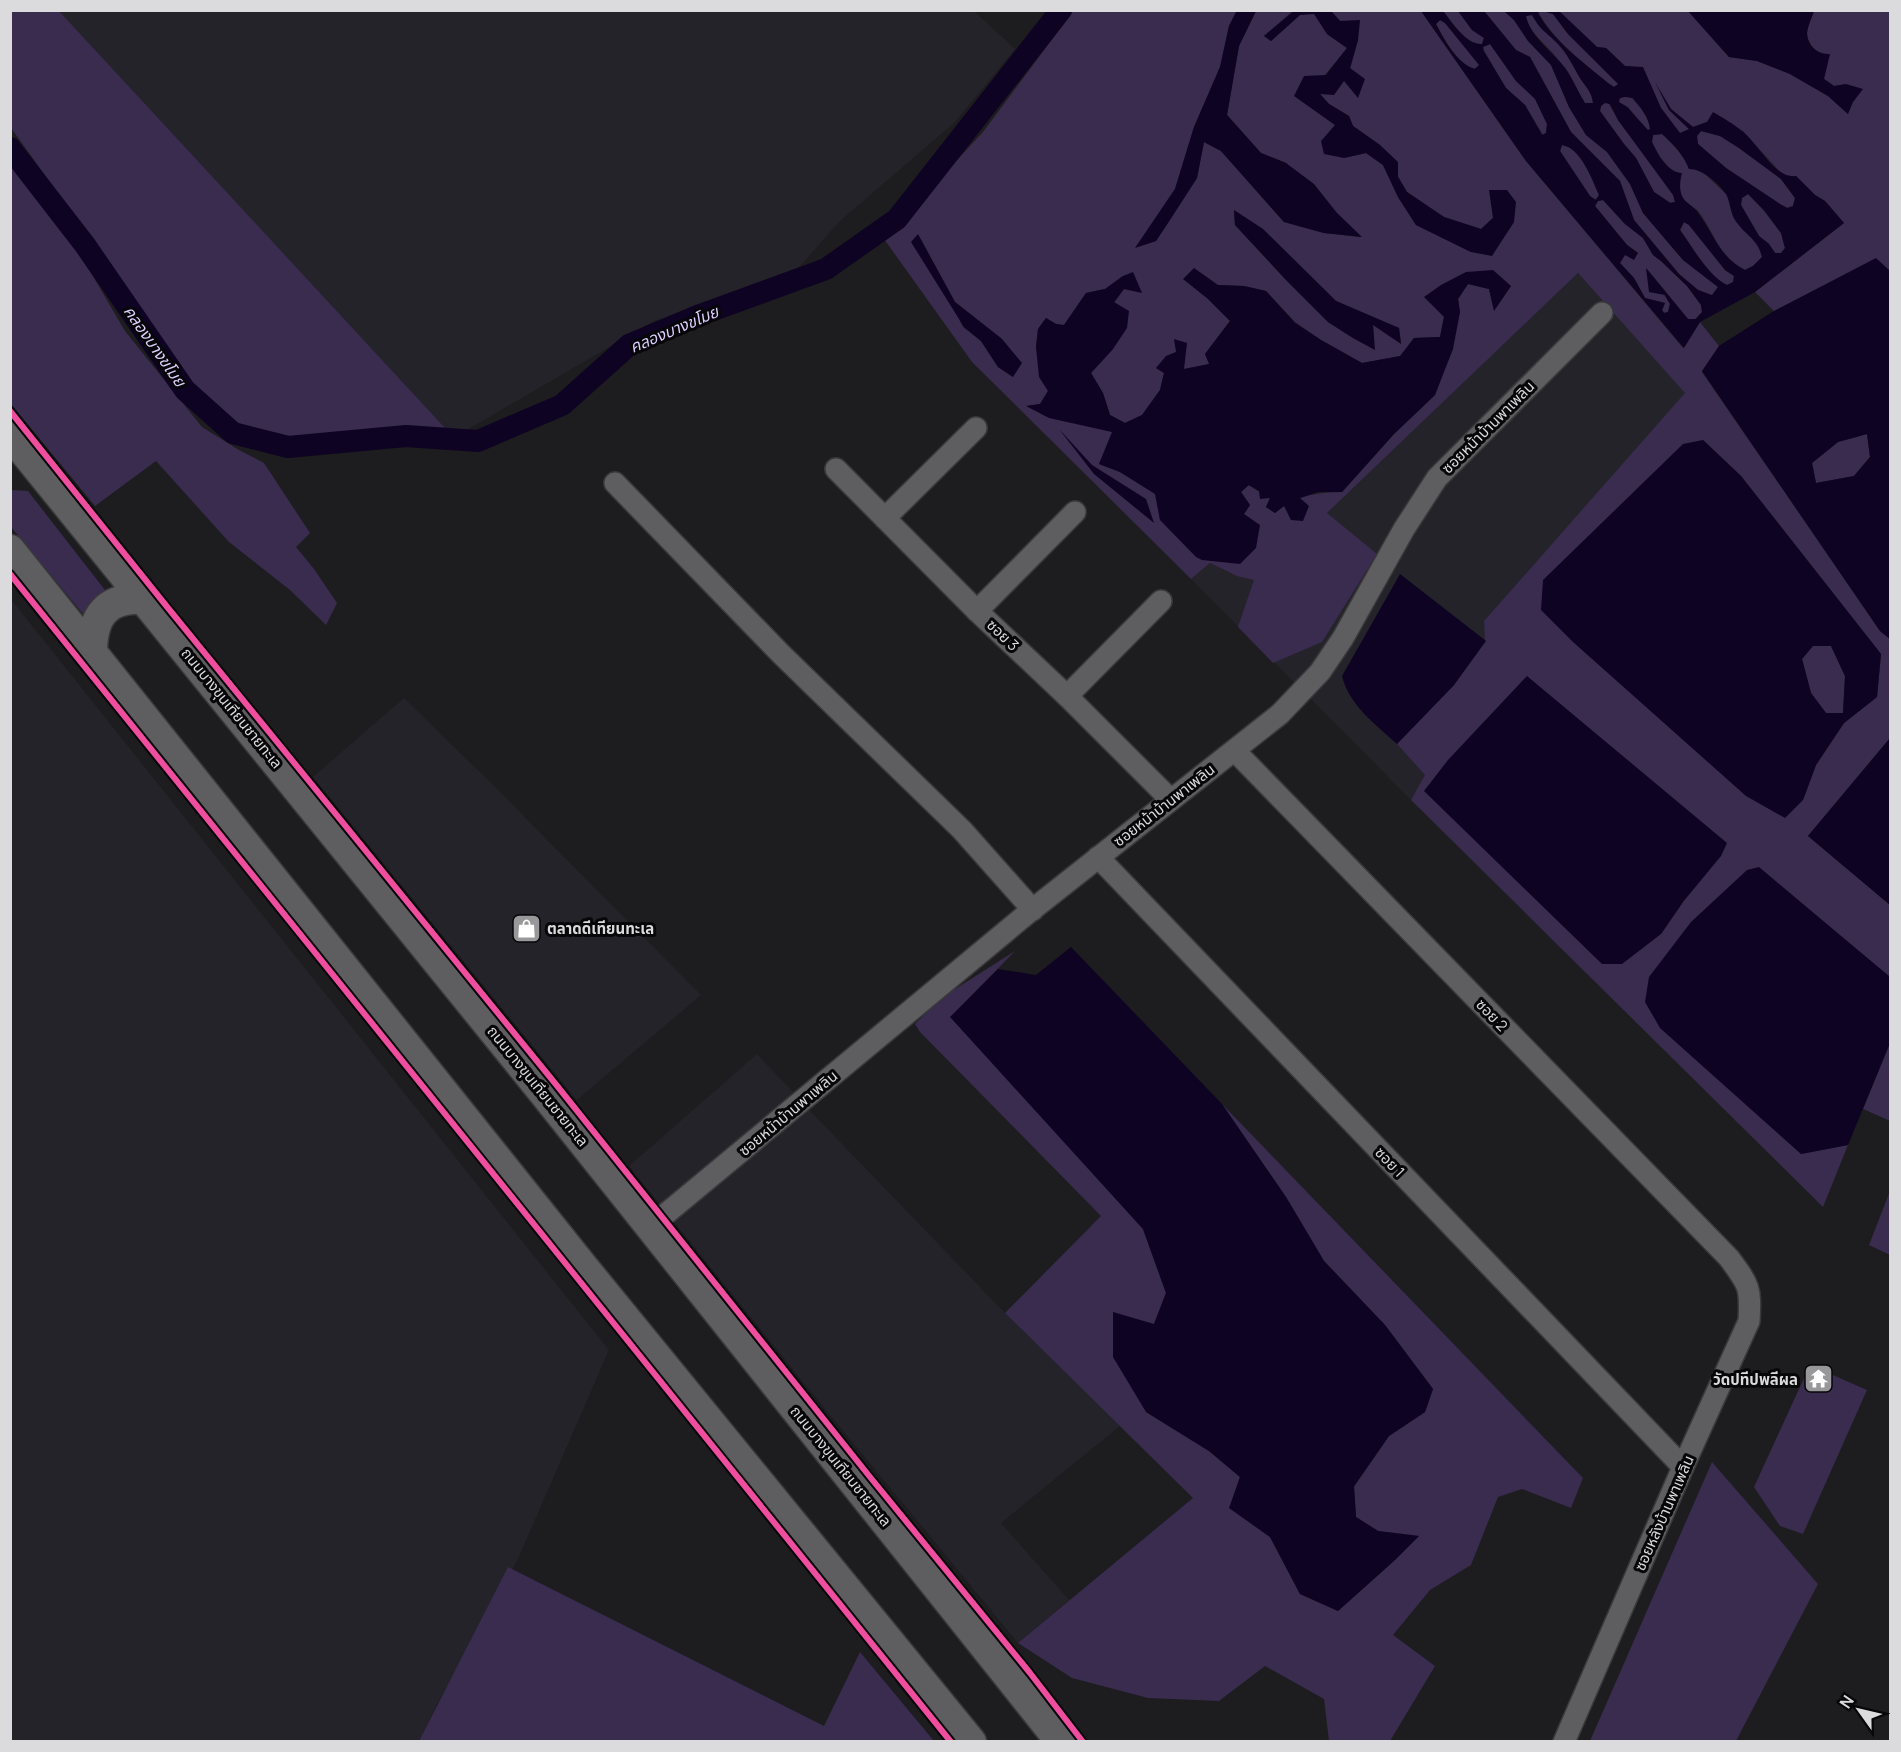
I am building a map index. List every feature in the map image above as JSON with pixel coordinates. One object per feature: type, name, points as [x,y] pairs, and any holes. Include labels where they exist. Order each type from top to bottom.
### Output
[{"type":"main road","name":"ถนนบางขุนเทียนชายทะเล","points":[[10,434],[544,1093],[1061,1742]]},
{"type":"main road","points":[[10,550],[591,1277],[971,1742]]},
{"type":"main road","points":[[92,653],[94,627],[100,614],[106,608],[129,598],[144,599]]},
{"type":"street","name":"ซอยหน้าบ้านพาเพลิน","points":[[650,1227],[1098,857],[1280,714],[1320,672],[1343,638],[1404,530],[1437,478],[1602,313]]},
{"type":"street","points":[[885,518],[976,428]]},
{"type":"street","name":"ซอย 3","points":[[836,469],[977,611],[1067,696],[1171,800]]},
{"type":"street","points":[[615,483],[781,654],[962,830],[1033,910]]},
{"type":"street","points":[[977,611],[1075,512]]},
{"type":"street","points":[[1067,696],[1161,602]]},
{"type":"street","name":"ซอย 2","points":[[1234,751],[1729,1258],[1746,1282]]},
{"type":"street","name":"ซอย 1","points":[[1098,857],[1683,1467]]},
{"type":"street","name":"ซอยหลังบ้านพาเพลิน","points":[[1564,1742],[1749,1321],[1750,1297],[1746,1282]]},
{"type":"shaded area","points":[[11,10],[59,11],[446,429],[404,427],[289,437],[238,428],[195,390],[114,271],[11,128]]},
{"type":"shaded area","points":[[1074,10],[1237,11],[1229,26],[1220,67],[1194,127],[1175,189],[1136,247],[1156,241],[1197,178],[1204,142],[1221,151],[1284,222],[1324,233],[1361,237],[1286,163],[1261,153],[1227,115],[1239,46],[1256,11],[1294,10],[1264,36],[1271,41],[1300,15],[1315,13],[1327,34],[1347,48],[1325,75],[1294,95],[1335,125],[1344,158],[1366,153],[1383,165],[1398,197],[1416,225],[1471,252],[1505,234],[1514,222],[1493,218],[1481,229],[1444,217],[1407,192],[1380,145],[1353,126],[1349,116],[1329,104],[1319,93],[1350,69],[1358,40],[1331,11],[1421,11],[1526,161],[1683,348],[1700,322],[1719,346],[1702,372],[1880,631],[1890,639],[1890,738],[1808,836],[1890,905],[1890,977],[1758,868],[1801,1154],[1848,1145],[1823,1207],[1411,800],[1425,775],[1397,744],[1454,685],[1485,641],[1484,621],[1685,393],[1578,273],[1327,513],[1377,554],[1322,642],[1273,663],[1238,627],[1254,580],[1237,576],[1210,563],[1191,579],[972,362],[884,239],[983,132]],"holes":[[[1234,211],[1263,229],[1336,301],[1399,328],[1401,343],[1373,324],[1374,349],[1328,322],[1235,225]],[[918,235],[955,302],[1002,339],[1013,377],[998,367],[981,341],[963,327]],[[1466,272],[1511,286],[1494,310],[1489,289],[1468,284],[1458,299],[1460,312],[1435,395],[1394,434],[1342,492],[1306,496],[1282,507],[1275,513],[1266,507],[1270,498],[1248,485],[1241,492],[1250,505],[1244,514],[1160,520],[1156,494],[1120,472],[1099,464],[1113,432],[1027,406],[1040,404],[1048,391],[1036,347],[1038,329],[1046,318],[1056,324],[1064,325],[1086,293],[1105,289],[1123,276],[1142,292],[1124,289],[1114,303],[1113,349],[1091,373],[1103,393],[1110,415],[1125,423],[1142,415],[1160,390],[1164,373],[1156,368],[1176,352],[1184,369],[1210,364],[1205,354],[1230,321],[1208,299],[1218,285],[1244,286],[1266,291],[1295,322],[1362,363],[1401,356],[1414,338],[1440,337],[1444,317]],[[1703,440],[1741,476],[1881,654],[1877,697],[1844,723],[1816,765],[1803,800]],[[1527,676],[1683,902],[1661,934]]]},
{"type":"shaded area","points":[[1237,10],[1256,11],[1239,46],[1227,115],[1261,153],[1286,163],[1314,184],[1337,213],[1362,237],[1324,233],[1284,222],[1221,151],[1204,142],[1197,178],[1168,223],[1156,241],[1135,248],[1175,189],[1194,127],[1220,67],[1229,26]]},
{"type":"shaded area","points":[[59,11],[974,11],[1015,49],[954,123],[840,221],[793,274],[654,321],[458,435],[446,429]]},
{"type":"shaded area","points":[[1294,11],[1331,11],[1340,21],[1360,20],[1358,40],[1350,68],[1365,79],[1358,98],[1344,81],[1334,95],[1320,94],[1329,104],[1349,116],[1353,126],[1380,145],[1398,162],[1398,177],[1407,192],[1444,217],[1481,229],[1493,218],[1489,190],[1507,190],[1516,202],[1514,222],[1492,256],[1471,252],[1416,225],[1398,197],[1383,165],[1366,153],[1344,158],[1324,154],[1321,141],[1335,125],[1294,96],[1304,76],[1326,75],[1347,48],[1327,34],[1314,14],[1300,15],[1271,41],[1264,36]]},
{"type":"shaded area","points":[[1421,11],[1443,11],[1465,37],[1482,44],[1484,38],[1472,30],[1458,11],[1484,11],[1516,50],[1530,57],[1571,132],[1620,181],[1634,220],[1679,274],[1698,290],[1712,295],[1718,287],[1683,260],[1643,213],[1630,184],[1607,152],[1586,135],[1569,107],[1551,65],[1504,11],[1541,11],[1538,13],[1552,33],[1570,51],[1608,83],[1614,87],[1618,84],[1568,34],[1553,14],[1543,11],[1559,11],[1597,47],[1606,48],[1625,66],[1643,67],[1661,108],[1680,133],[1689,129],[1669,110],[1655,82],[1671,109],[1693,127],[1707,122],[1713,112],[1739,128],[1773,166],[1781,172],[1796,176],[1815,195],[1825,201],[1844,223],[1755,292],[1700,322],[1684,348],[1526,161]],"holes":[[[1532,15],[1541,28],[1561,47],[1588,90],[1593,103],[1585,103],[1566,69],[1537,38],[1526,16]],[[1440,20],[1445,23],[1479,65],[1475,69],[1468,66],[1452,51],[1436,24]],[[1490,44],[1516,81],[1535,99],[1547,124],[1546,133],[1542,135],[1525,105],[1506,88],[1483,47]],[[1620,98],[1633,98],[1646,116],[1650,129],[1648,130],[1627,107],[1619,102]],[[1605,103],[1610,104],[1618,120],[1673,195],[1675,202],[1670,203],[1654,192],[1636,158],[1600,111],[1601,106]],[[1701,131],[1720,136],[1781,179],[1795,198],[1793,206],[1787,208],[1726,168],[1698,144],[1697,136]],[[1662,134],[1681,154],[1689,169],[1705,174],[1723,190],[1728,197],[1735,220],[1760,251],[1762,257],[1753,266],[1745,270],[1736,265],[1723,252],[1704,221],[1682,196],[1680,191],[1682,173],[1672,170],[1660,157],[1652,142],[1653,135]],[[1562,145],[1575,152],[1585,165],[1599,195],[1596,200],[1590,196],[1560,151]],[[1748,194],[1764,210],[1781,233],[1785,248],[1781,253],[1775,253],[1759,236],[1741,205],[1742,198]],[[1603,200],[1625,224],[1643,238],[1653,255],[1687,286],[1701,305],[1702,312],[1696,319],[1688,319],[1646,268],[1649,292],[1665,295],[1670,304],[1668,312],[1664,313],[1662,310],[1665,303],[1645,298],[1634,278],[1620,263],[1625,255],[1634,260],[1638,253],[1627,245],[1595,206],[1598,201]],[[1684,222],[1689,225],[1725,270],[1734,276],[1733,282],[1727,285],[1720,281],[1701,260],[1680,230]]]},
{"type":"shaded area","points":[[1443,11],[1458,11],[1472,30],[1484,38],[1482,44],[1465,37]]},
{"type":"shaded area","points":[[1484,11],[1504,11],[1551,65],[1569,107],[1586,135],[1607,152],[1630,184],[1643,213],[1683,260],[1718,287],[1712,296],[1698,290],[1679,274],[1634,220],[1620,181],[1571,132],[1530,57],[1516,50]]},
{"type":"shaded area","points":[[1559,11],[1688,11],[1729,57],[1757,61],[1790,74],[1828,96],[1848,114],[1846,84],[1834,86],[1824,79],[1829,54],[1817,51],[1808,38],[1808,28],[1814,11],[1890,11],[1890,271],[1876,259],[1774,311],[1755,292],[1844,223],[1825,201],[1815,195],[1796,176],[1789,177],[1779,171],[1743,131],[1707,122],[1693,127],[1671,109],[1660,92],[1669,110],[1690,130],[1680,134],[1661,108],[1643,68],[1625,66],[1606,48],[1597,47]]},
{"type":"shaded area","points":[[1688,11],[1814,11],[1807,34],[1809,43],[1815,49],[1830,54],[1824,79],[1834,86],[1846,84],[1863,89],[1853,102],[1848,114],[1828,96],[1790,74],[1757,61],[1729,57]]},
{"type":"shaded area","points":[[1538,12],[1553,14],[1568,34],[1619,84],[1614,87],[1608,83],[1570,51],[1552,32]]},
{"type":"shaded area","points":[[1532,15],[1564,51],[1590,93],[1593,103],[1585,103],[1561,63],[1534,33],[1526,16]]},
{"type":"shaded area","points":[[1440,20],[1480,65],[1474,69],[1462,62],[1447,44],[1436,24]]},
{"type":"shaded area","points":[[1490,44],[1516,81],[1535,98],[1547,124],[1546,133],[1543,135],[1525,105],[1506,88],[1483,51],[1483,47]]},
{"type":"shaded area","points":[[1625,96],[1632,98],[1641,109],[1648,120],[1650,129],[1647,131],[1628,107],[1618,102]]},
{"type":"shaded area","points":[[1605,102],[1609,104],[1618,120],[1674,195],[1675,202],[1671,203],[1654,192],[1636,158],[1600,111]]},
{"type":"shaded area","points":[[1701,131],[1720,136],[1781,179],[1795,198],[1793,206],[1788,208],[1780,204],[1726,168],[1698,144],[1697,136]]},
{"type":"shaded area","points":[[1662,134],[1681,154],[1689,169],[1696,169],[1705,174],[1727,195],[1731,210],[1742,229],[1760,246],[1762,257],[1753,266],[1745,270],[1729,258],[1698,211],[1683,199],[1680,193],[1680,180],[1660,157],[1652,142],[1653,135]]},
{"type":"shaded area","points":[[1562,145],[1575,152],[1585,165],[1599,195],[1595,200],[1560,151]]},
{"type":"shaded area","points":[[10,164],[80,254],[125,331],[202,427],[264,463],[310,533],[296,547],[337,603],[326,625],[290,590],[229,542],[156,461],[95,506],[11,404]]},
{"type":"shaded area","points":[[1748,194],[1781,233],[1785,248],[1781,253],[1775,253],[1759,236],[1741,205],[1742,198]]},
{"type":"shaded area","points":[[1603,200],[1625,224],[1643,238],[1653,255],[1687,286],[1701,305],[1702,312],[1695,319],[1688,319],[1647,269],[1670,304],[1668,312],[1664,313],[1662,310],[1665,303],[1645,298],[1634,278],[1620,263],[1625,254],[1638,253],[1627,245],[1595,206],[1598,201]]},
{"type":"shaded area","points":[[1234,210],[1263,229],[1336,301],[1399,328],[1401,344],[1373,325],[1375,350],[1328,322],[1235,225]]},
{"type":"shaded area","points":[[1684,222],[1689,225],[1725,270],[1734,276],[1733,282],[1727,285],[1707,268],[1680,230]]},
{"type":"shaded area","points":[[918,234],[955,302],[1002,339],[1022,363],[1013,377],[998,367],[981,341],[964,327],[911,242]]},
{"type":"shaded area","points":[[1876,258],[1890,271],[1890,639],[1880,631],[1702,371],[1719,346],[1774,311]],"holes":[[[1867,434],[1870,457],[1854,476],[1816,483],[1812,463],[1838,442]]]},
{"type":"shaded area","points":[[1194,268],[1218,285],[1244,286],[1266,291],[1295,323],[1362,363],[1400,356],[1414,338],[1440,337],[1444,317],[1424,297],[1466,272],[1493,270],[1511,286],[1494,311],[1489,289],[1468,284],[1458,299],[1460,312],[1453,349],[1435,395],[1394,434],[1342,492],[1318,492],[1300,498],[1309,506],[1303,521],[1291,520],[1284,506],[1275,513],[1266,507],[1270,498],[1260,499],[1259,491],[1249,485],[1241,492],[1250,505],[1244,514],[1260,525],[1256,548],[1240,564],[1202,560],[1196,557],[1160,520],[1155,494],[1120,472],[1099,464],[1112,432],[1049,418],[1026,406],[1040,404],[1048,391],[1039,377],[1036,347],[1038,329],[1046,318],[1056,324],[1064,325],[1086,293],[1105,289],[1133,272],[1142,293],[1124,289],[1114,302],[1129,311],[1127,328],[1113,349],[1091,373],[1103,393],[1110,415],[1125,423],[1142,415],[1160,390],[1164,373],[1156,368],[1166,356],[1176,352],[1174,339],[1187,343],[1184,369],[1209,364],[1205,354],[1230,321],[1183,279]]},
{"type":"shaded area","points":[[1578,273],[1686,393],[1484,621],[1486,641],[1401,575],[1397,744],[1426,775],[1411,800],[1191,579],[1210,563],[1237,576],[1326,514]]},
{"type":"shaded area","points":[[1059,429],[1092,465],[1146,499],[1154,523],[1094,474]]},
{"type":"shaded area","points":[[1867,434],[1870,457],[1854,476],[1816,483],[1812,463],[1838,442]]},
{"type":"shaded area","points":[[1703,440],[1741,476],[1881,654],[1877,697],[1844,723],[1816,765],[1803,800],[1785,818],[1746,796],[1573,642],[1541,610],[1543,580],[1683,444]],"holes":[[[1813,646],[1831,646],[1845,676],[1843,713],[1826,713],[1811,693],[1802,659]]]},
{"type":"shaded area","points":[[13,490],[28,491],[108,594],[98,598],[84,615],[11,527],[10,493]]},
{"type":"shaded area","points":[[1400,574],[1486,641],[1454,685],[1397,744],[1357,705],[1350,696],[1342,676]]},
{"type":"shaded area","points":[[10,598],[609,1350],[517,1561],[437,1704],[419,1741],[11,1741]]},
{"type":"shaded area","points":[[1813,646],[1831,646],[1845,676],[1843,713],[1826,713],[1811,693],[1802,659]]},
{"type":"shaded area","points":[[1527,676],[1727,843],[1721,856],[1683,902],[1661,934],[1622,964],[1602,964],[1424,791],[1448,760]]},
{"type":"shaded area","points":[[404,698],[701,995],[577,1100],[313,777]]},
{"type":"shaded area","points":[[1890,738],[1890,905],[1808,836]]},
{"type":"shaded area","points":[[1759,867],[1890,977],[1890,1043],[1848,1145],[1801,1154],[1660,1028],[1645,1002],[1649,977],[1691,922],[1747,870]]},
{"type":"shaded area","points":[[1071,947],[1222,1104],[1286,1197],[1324,1261],[1385,1325],[1433,1389],[1425,1412],[1389,1436],[1354,1486],[1356,1517],[1378,1531],[1419,1536],[1338,1611],[1300,1594],[1270,1537],[1229,1508],[1240,1477],[1209,1451],[1146,1412],[1113,1357],[1113,1312],[1154,1324],[1166,1293],[1143,1229],[950,1017],[998,969],[1036,975]]},
{"type":"shaded area","points":[[1015,951],[951,1017],[1143,1229],[1166,1293],[1154,1324],[1146,1412],[1209,1451],[1240,1477],[1230,1508],[1270,1537],[1300,1594],[1338,1611],[1419,1536],[1378,1531],[1356,1517],[1354,1487],[1389,1436],[1425,1412],[1433,1389],[1385,1325],[1324,1261],[1286,1197],[1222,1104],[1583,1478],[1571,1508],[1522,1489],[1498,1497],[1471,1565],[1430,1590],[1393,1635],[1435,1666],[1390,1741],[1329,1741],[1324,1699],[1265,1666],[1219,1701],[1148,1698],[1072,1678],[1018,1643],[1193,1498],[1005,1313],[1101,1216],[920,1032],[915,1024],[941,998]]},
{"type":"shaded area","points":[[1890,1043],[1890,1121],[1863,1109]]},
{"type":"shaded area","points":[[757,1054],[1005,1313],[1120,1426],[1001,1523],[1069,1600],[1018,1643],[629,1166]]},
{"type":"shaded area","points":[[1890,1191],[1890,1255],[1869,1245]]},
{"type":"shaded area","points":[[1810,1365],[1867,1390],[1803,1534],[1780,1526],[1754,1487]]},
{"type":"shaded area","points":[[1712,1462],[1818,1584],[1736,1741],[1590,1741]]},
{"type":"shaded area","points":[[508,1567],[824,1726],[860,1652],[934,1741],[419,1741]]},
{"type":"waterway","name":"คลองบางขโมย","points":[[10,148],[85,245],[185,390],[233,433],[288,447],[406,436],[478,441],[562,405],[629,345],[700,315],[826,269],[897,219],[1061,10]]},
{"type":"cycle path","points":[[10,411],[554,1082],[1083,1742]]},
{"type":"cycle path","points":[[10,574],[951,1742]]},
{"type":"place","name":"ตลาดดีเทียนทะเล","points":[[526,928]]},
{"type":"place","name":"วัดปทีปพลีผล","points":[[1819,1379]]}]
